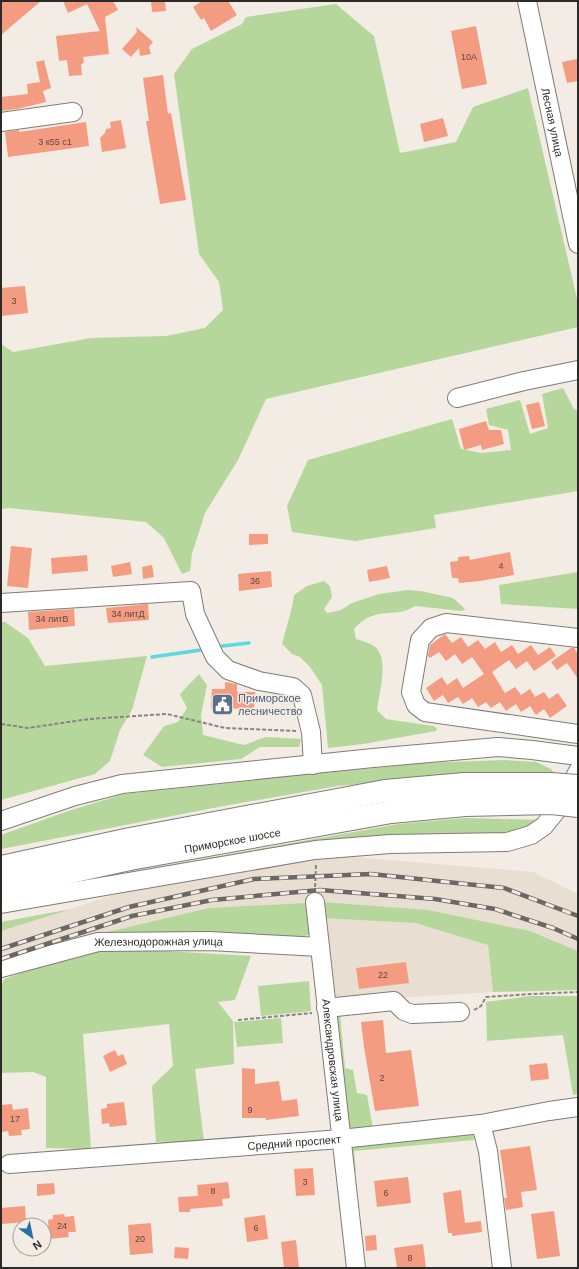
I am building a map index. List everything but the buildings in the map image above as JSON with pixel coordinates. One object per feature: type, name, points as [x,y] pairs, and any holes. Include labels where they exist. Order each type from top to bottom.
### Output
[{"type":"main road","points":[[465,794],[550,784],[578,786]]},
{"type":"main road","name":"Приморское шоссе","points":[[1,867],[130,839],[385,791],[465,794]]},
{"type":"main road","points":[[465,794],[578,806]]},
{"type":"main road","name":"Приморское шоссе","points":[[1,887],[130,859],[391,812],[465,794]]},
{"type":"street","name":"Лесная улица","points":[[527,1],[578,244]]},
{"type":"street","points":[[1,122],[73,112]]},
{"type":"street","points":[[457,398],[524,380],[578,370]]},
{"type":"street","points":[[1,602],[191,591],[195,614],[216,657],[228,670],[259,681],[293,687],[302,695],[311,732],[313,765]]},
{"type":"street","points":[[578,638],[446,623],[431,628],[420,640],[411,692],[416,705],[425,712],[578,734]]},
{"type":"street","points":[[1,821],[75,796],[122,784],[380,757],[498,747],[578,756]]},
{"type":"street","points":[[1,904],[315,850],[390,844],[506,842],[532,835],[544,826],[561,805],[578,771]]},
{"type":"street","name":"Александровская улица","points":[[315,902],[356,1268]]},
{"type":"street","name":"Железнодорожная улица","points":[[1,968],[98,942],[209,941],[320,947]]},
{"type":"street","points":[[326,1010],[394,1001],[404,1011],[412,1014],[460,1012]]},
{"type":"street","name":"Средний проспект","points":[[9,1164],[341,1139],[480,1124],[578,1107]]},
{"type":"street","points":[[480,1124],[488,1151],[502,1268]]},
{"type":"path","points":[[1,724],[28,728],[89,719],[167,714],[225,728],[311,732]]},
{"type":"path","points":[[315,850],[315,902]]},
{"type":"path","points":[[486,997],[578,992]]},
{"type":"path","points":[[238,1020],[326,1010]]},
{"type":"shaded area","points":[[328,855],[533,872],[578,894],[578,951],[530,931],[321,902],[1,968],[1,931],[142,886]]},
{"type":"shaded area","points":[[320,918],[415,923],[488,945],[493,992],[330,1002]]},
{"type":"green space","points":[[336,4],[374,36],[400,153],[456,142],[473,107],[528,88],[578,303],[578,327],[266,399],[238,460],[205,513],[192,554],[190,571],[182,574],[164,538],[146,522],[9,508],[1,509],[1,344],[13,352],[91,338],[166,336],[205,328],[223,310],[219,282],[199,254],[174,74],[192,49],[242,24],[246,17]]},
{"type":"green space","points":[[563,388],[574,409],[578,410],[578,491],[434,515],[436,528],[355,541],[292,532],[287,506],[308,460],[452,419],[461,449],[482,453],[511,450],[508,430],[489,425],[486,409],[520,400],[530,434],[548,428],[542,394]]},
{"type":"green space","points":[[578,572],[578,609],[501,604],[499,585]]},
{"type":"green space","points":[[324,581],[330,586],[332,597],[324,609],[327,613],[341,610],[352,603],[379,594],[408,590],[421,591],[453,598],[465,609],[462,611],[415,606],[399,612],[377,614],[362,621],[354,629],[356,639],[374,646],[379,651],[382,658],[383,667],[377,710],[386,719],[433,726],[437,728],[436,731],[363,744],[328,748],[322,685],[310,667],[300,657],[292,654],[282,644],[294,595],[307,586]]},
{"type":"green space","points":[[1,622],[5,622],[28,638],[45,666],[147,656],[132,710],[120,730],[110,761],[95,774],[1,800]]},
{"type":"green space","points":[[199,674],[207,685],[201,715],[203,735],[244,745],[266,737],[301,739],[299,747],[260,747],[241,759],[162,767],[143,755],[164,726],[178,722],[187,708],[180,694]]},
{"type":"green space","points":[[504,760],[536,762],[551,769],[557,776],[464,775],[338,786],[229,805],[1,849],[1,835],[68,811],[124,794],[422,763]]},
{"type":"green space","points":[[465,818],[542,820],[503,838],[372,839],[1,895],[398,824]]},
{"type":"green space","points":[[321,902],[428,910],[530,931],[578,951],[578,990],[493,992],[488,945],[415,923],[320,918]]},
{"type":"green space","points":[[307,903],[310,934],[289,942],[95,935],[209,908]]},
{"type":"green space","points":[[71,909],[1,931],[1,922]]},
{"type":"green space","points":[[95,947],[251,956],[235,1000],[218,1002],[233,1021],[234,1064],[195,1069],[204,1141],[156,1142],[152,1086],[173,1066],[169,1024],[83,1034],[91,1149],[46,1148],[46,1077],[33,1072],[1,1073],[1,988],[4,979]]},
{"type":"green space","points":[[309,981],[311,1011],[261,1016],[258,986]]},
{"type":"green space","points":[[530,996],[578,996],[578,1094],[573,1095],[563,1035],[487,1041],[486,1002]]},
{"type":"green space","points":[[334,1014],[340,1014],[345,1068],[353,1070],[357,1093],[367,1095],[373,1128],[344,1131]]},
{"type":"green space","points":[[281,1018],[283,1043],[237,1047],[234,1022]]},
{"type":"green space","points":[[473,1134],[474,1140],[354,1151],[356,1171],[349,1172],[348,1144]]},
{"type":"waterway","points":[[222,646],[249,643]]},
{"type":"waterway","points":[[152,657],[201,650]]},
{"type":"railway","points":[[1,949],[129,907],[254,879],[371,874],[504,888],[578,916]]},
{"type":"railway","points":[[1,959],[132,916],[212,900],[320,890],[435,899],[495,909],[553,928],[578,939]]},
{"type":"place","name":"Приморское лесничество","points":[[222,704]]}]
